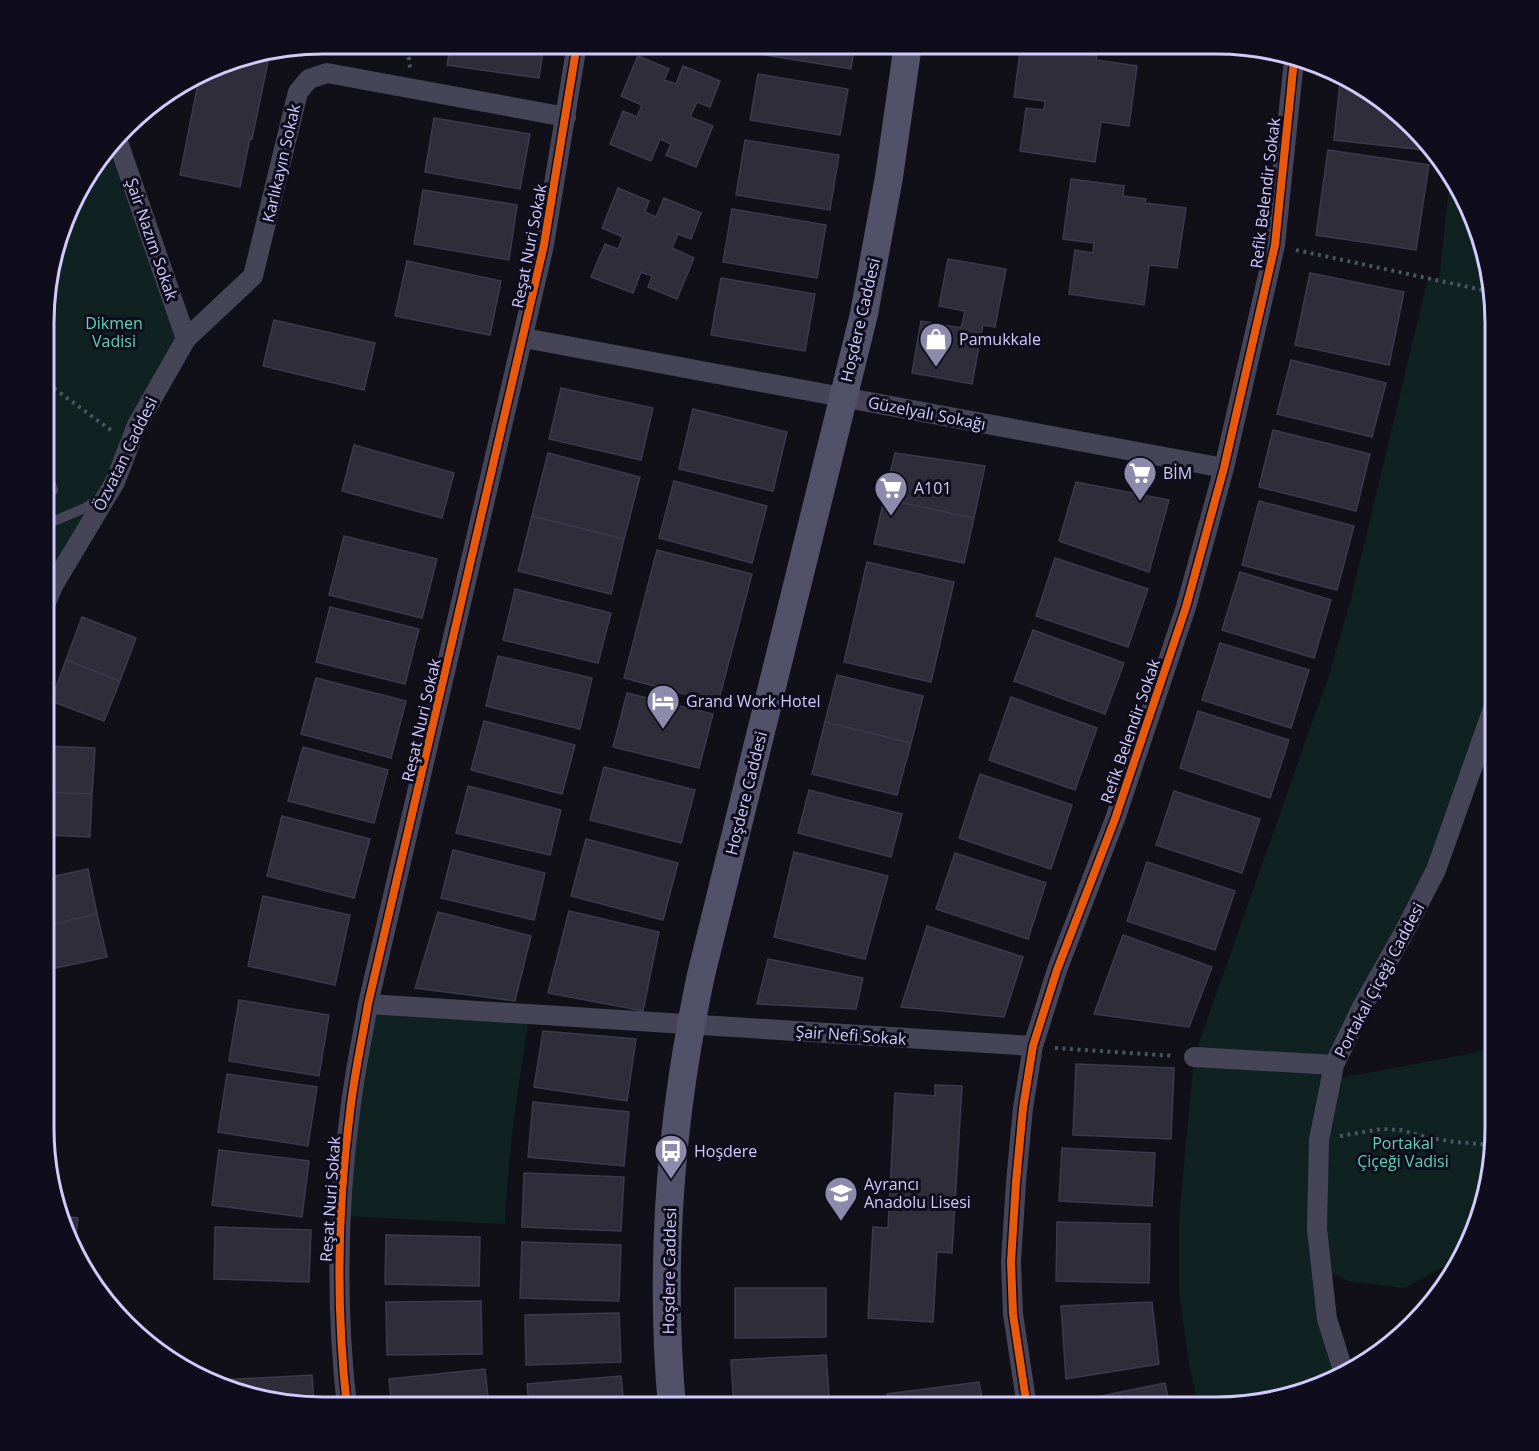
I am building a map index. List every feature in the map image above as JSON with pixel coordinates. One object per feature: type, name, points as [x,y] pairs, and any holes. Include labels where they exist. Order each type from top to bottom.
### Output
[{"type":"main road","name":"Hoşdere Caddesi","points":[[671,1397],[666,1291],[671,1180],[691,1024],[864,314],[876,252],[906,54]]},
{"type":"street","name":"Reşat Nuri Sokak","points":[[346,1397],[341,1355],[339,1269],[342,1188],[350,1111],[369,1004],[524,338],[544,244],[575,54]]},
{"type":"street","name":"Refik Belendir Sokak","points":[[1025,1397],[1012,1314],[1011,1262],[1023,1108],[1033,1046],[1057,970],[1115,819],[1186,607],[1224,468],[1275,245],[1293,65]]},
{"type":"street","name":"Karlıkayın Sokak","points":[[186,339],[253,276],[298,92],[309,80],[327,73],[566,117]]},
{"type":"street","name":"Şair Nazım Sokak","points":[[120,147],[186,339]]},
{"type":"street","name":"Güzelyalı Sokağı","points":[[524,338],[1224,468]]},
{"type":"street","name":"Özvatan Caddesi","points":[[54,584],[115,482],[137,425],[186,339]]},
{"type":"street","name":"Portakal Çiçeği Caddesi","points":[[1342,1366],[1325,1308],[1317,1229],[1318,1140],[1334,1065],[1362,1007],[1436,870],[1485,731]]},
{"type":"street","name":"Şair Nefi Sokak","points":[[369,1004],[1033,1046]]},
{"type":"street","points":[[1194,1057],[1334,1065]]},
{"type":"lane","points":[[54,521],[85,508],[108,494]]},
{"type":"path","points":[[1275,245],[1483,290]]},
{"type":"path","points":[[54,389],[98,423],[130,442]]},
{"type":"path","points":[[1033,1046],[1194,1057]]},
{"type":"path","points":[[1318,1140],[1382,1129],[1401,1130],[1455,1142],[1484,1144]]},
{"type":"green space","name":"Dikmen Vadisi","points":[[120,147],[186,339],[54,587],[56,288],[63,253],[74,220],[99,173]]},
{"type":"green space","name":"Portakal Çiçeği Vadisi","points":[[1449,188],[1471,236],[1483,288],[1485,323],[1485,731],[1436,870],[1330,1080],[1485,1051],[1485,1128],[1480,1181],[1465,1231],[1449,1264],[1405,1288],[1348,1281],[1318,1266],[1340,1366],[1303,1383],[1269,1392],[1197,1397],[1189,1364],[1179,1292],[1179,1219],[1194,1057],[1330,672],[1351,599],[1428,278],[1439,280]]},
{"type":"green space","points":[[368,1004],[530,1015],[514,1119],[505,1224],[341,1216]]},
{"type":"building","points":[[449,54],[543,54],[539,78],[447,65]]},
{"type":"building","points":[[759,54],[853,54],[851,69]]},
{"type":"building","points":[[1020,54],[1082,54],[1097,56],[1096,60],[1137,66],[1129,126],[1101,122],[1095,162],[1020,151],[1026,108],[1044,110],[1045,101],[1014,97]]},
{"type":"building","points":[[638,56],[669,69],[664,80],[676,84],[683,66],[720,81],[710,107],[697,102],[690,117],[713,126],[696,167],[666,155],[671,144],[660,139],[651,161],[610,144],[623,111],[637,117],[642,105],[621,96]]},
{"type":"building","points":[[268,59],[240,187],[180,175],[198,85],[236,68]]},
{"type":"building","points":[[758,74],[848,89],[840,135],[750,120]]},
{"type":"building","points":[[1340,84],[1366,99],[1394,121],[1422,150],[1334,140]]},
{"type":"building","points":[[434,118],[530,134],[520,189],[425,172]]},
{"type":"building","points":[[745,140],[839,155],[830,210],[736,195]]},
{"type":"building","points":[[1328,150],[1429,165],[1416,250],[1316,235]]},
{"type":"building","points":[[1071,179],[1124,186],[1123,196],[1146,199],[1145,203],[1186,208],[1177,268],[1149,265],[1144,305],[1069,294],[1075,250],[1093,253],[1094,243],[1063,239]]},
{"type":"building","points":[[618,188],[649,201],[645,212],[656,217],[664,198],[701,213],[691,239],[678,234],[672,248],[694,258],[677,299],[648,287],[652,276],[641,272],[633,293],[591,277],[605,244],[618,249],[623,237],[602,228]]},
{"type":"building","points":[[423,190],[517,205],[509,260],[414,244]]},
{"type":"building","points":[[732,209],[826,225],[817,278],[723,262]]},
{"type":"building","points":[[948,259],[1006,269],[995,327],[983,325],[972,384],[912,373],[921,321],[961,328],[965,311],[939,306]]},
{"type":"building","points":[[407,261],[501,281],[490,335],[395,316]]},
{"type":"building","points":[[1310,273],[1404,292],[1389,365],[1295,345]]},
{"type":"building","points":[[721,278],[815,294],[805,351],[711,335]]},
{"type":"building","points":[[274,320],[375,343],[364,390],[263,366]]},
{"type":"building","points":[[1291,360],[1386,383],[1372,437],[1277,414]]},
{"type":"building","points":[[561,388],[653,408],[641,460],[549,439]]},
{"type":"building","points":[[693,409],[787,432],[773,491],[679,469]]},
{"type":"building","points":[[1273,430],[1370,454],[1356,511],[1259,487]]},
{"type":"building","points":[[354,445],[454,473],[442,518],[342,491]]},
{"type":"building","points":[[548,453],[640,477],[624,539],[532,516]]},
{"type":"building","points":[[895,453],[985,466],[974,518],[884,499]]},
{"type":"building","points":[[674,481],[767,506],[752,563],[659,538]]},
{"type":"building","points":[[1076,482],[1169,500],[1149,572],[1059,541]]},
{"type":"building","points":[[884,499],[974,518],[964,563],[874,544]]},
{"type":"building","points":[[1259,501],[1354,526],[1337,590],[1242,565]]},
{"type":"building","points":[[532,516],[624,539],[611,594],[518,571]]},
{"type":"building","points":[[344,536],[437,559],[422,618],[329,595]]},
{"type":"building","points":[[657,550],[752,574],[718,703],[624,678]]},
{"type":"building","points":[[1055,558],[1148,589],[1128,647],[1036,616]]},
{"type":"building","points":[[867,562],[954,582],[931,682],[844,662]]},
{"type":"building","points":[[1240,572],[1331,600],[1314,658],[1222,630]]},
{"type":"building","points":[[515,589],[611,613],[598,663],[503,640]]},
{"type":"building","points":[[330,607],[419,629],[405,684],[316,662]]},
{"type":"building","points":[[82,617],[136,638],[120,681],[66,660]]},
{"type":"building","points":[[1033,630],[1124,663],[1105,714],[1014,681]]},
{"type":"building","points":[[1220,643],[1309,670],[1291,728],[1202,700]]},
{"type":"building","points":[[498,656],[592,678],[580,729],[486,706]]},
{"type":"building","points":[[66,660],[120,681],[104,721],[54,702],[54,693]]},
{"type":"building","points":[[837,675],[923,696],[911,743],[825,722]]},
{"type":"building","points":[[316,678],[406,701],[391,758],[301,734]]},
{"type":"building","name":"Grand Work Hotel","points":[[627,693],[713,714],[699,768],[613,747]]},
{"type":"building","points":[[1011,697],[1097,728],[1075,790],[989,760]]},
{"type":"building","points":[[1198,711],[1289,740],[1270,798],[1180,768]]},
{"type":"building","points":[[484,721],[575,745],[562,794],[471,770]]},
{"type":"building","points":[[825,722],[911,743],[897,795],[812,774]]},
{"type":"building","points":[[54,746],[95,748],[92,794],[54,792]]},
{"type":"building","points":[[303,747],[388,770],[374,823],[288,801]]},
{"type":"building","points":[[604,767],[695,790],[681,843],[590,820]]},
{"type":"building","points":[[980,774],[1072,805],[1051,869],[959,838]]},
{"type":"building","points":[[468,786],[561,810],[550,855],[456,833]]},
{"type":"building","points":[[809,790],[902,814],[891,857],[798,833]]},
{"type":"building","points":[[1174,791],[1260,819],[1242,873],[1156,845]]},
{"type":"building","points":[[54,792],[92,794],[90,837],[54,835]]},
{"type":"building","points":[[282,816],[370,839],[354,898],[267,876]]},
{"type":"building","points":[[586,839],[678,863],[663,920],[571,896]]},
{"type":"building","points":[[453,850],[545,873],[534,920],[441,898]]},
{"type":"building","points":[[794,852],[888,876],[865,959],[774,937]]},
{"type":"building","points":[[955,853],[1046,883],[1028,939],[936,909]]},
{"type":"building","points":[[1147,862],[1235,891],[1215,950],[1127,921]]},
{"type":"building","points":[[88,869],[97,914],[54,924],[54,876]]},
{"type":"building","points":[[263,896],[350,915],[335,985],[248,966]]},
{"type":"building","points":[[569,911],[659,932],[643,1011],[548,993]]},
{"type":"building","points":[[438,912],[531,936],[515,1001],[415,988]]},
{"type":"building","points":[[97,914],[107,957],[54,968],[54,924]]},
{"type":"building","points":[[927,926],[1023,957],[1004,1017],[901,1007]]},
{"type":"building","points":[[1123,935],[1212,967],[1189,1027],[1094,1014]]},
{"type":"building","points":[[768,959],[863,978],[856,1009],[757,1004]]},
{"type":"building","points":[[239,1000],[329,1015],[319,1076],[229,1061]]},
{"type":"building","points":[[543,1031],[636,1039],[627,1101],[534,1087]]},
{"type":"building","points":[[1076,1064],[1174,1068],[1171,1139],[1073,1135]]},
{"type":"building","points":[[227,1074],[317,1087],[308,1146],[218,1132]]},
{"type":"building","points":[[935,1085],[962,1086],[952,1253],[937,1252],[933,1322],[868,1318],[873,1227],[888,1228],[895,1093],[935,1096]]},
{"type":"building","points":[[533,1102],[629,1112],[624,1166],[528,1157]]},
{"type":"building","points":[[1062,1148],[1155,1153],[1152,1206],[1059,1201]]},
{"type":"building","points":[[219,1150],[309,1161],[302,1217],[212,1205]]},
{"type":"building","points":[[524,1173],[624,1177],[621,1231],[522,1227]]},
{"type":"building","points":[[69,1217],[78,1218],[76,1235]]},
{"type":"building","points":[[1057,1222],[1150,1224],[1149,1283],[1056,1281]]},
{"type":"building","points":[[215,1227],[311,1230],[309,1282],[214,1279]]},
{"type":"building","points":[[386,1235],[480,1237],[479,1286],[385,1284]]},
{"type":"building","points":[[522,1242],[621,1245],[619,1301],[520,1298]]},
{"type":"building","points":[[735,1288],[826,1288],[826,1337],[735,1338]]},
{"type":"building","points":[[481,1301],[482,1354],[387,1355],[386,1302]]},
{"type":"building","points":[[1152,1302],[1159,1364],[1066,1379],[1061,1306]]},
{"type":"building","points":[[619,1313],[621,1362],[526,1365],[525,1315]]},
{"type":"building","points":[[826,1355],[829,1397],[733,1397],[731,1360]]},
{"type":"building","points":[[485,1369],[488,1397],[391,1397],[389,1379]]},
{"type":"building","points":[[312,1375],[313,1396],[270,1392],[227,1380]]},
{"type":"building","points":[[621,1376],[623,1397],[528,1397],[527,1384]]},
{"type":"building","points":[[979,1382],[982,1397],[887,1397],[887,1394]]},
{"type":"building","points":[[1165,1383],[1168,1397],[1096,1397]]},
{"type":"cycle path","points":[[346,1397],[341,1333],[340,1223],[342,1186],[356,1072],[368,1004],[544,245],[575,54]]},
{"type":"cycle path","points":[[1025,1397],[1013,1314],[1011,1262],[1023,1108],[1033,1046],[1057,970],[1115,819],[1186,607],[1224,468],[1275,245],[1293,65]]},
{"type":"place","name":"Pamukkale","points":[[936,368]]},
{"type":"place","name":"BİM","points":[[1140,502]]},
{"type":"place","name":"A101","points":[[891,517]]},
{"type":"place","name":"Grand Work Hotel","points":[[663,730]]},
{"type":"place","name":"Hoşdere","points":[[671,1180]]},
{"type":"place","name":"Ayrancı Anadolu Lisesi","points":[[841,1222]]}]
